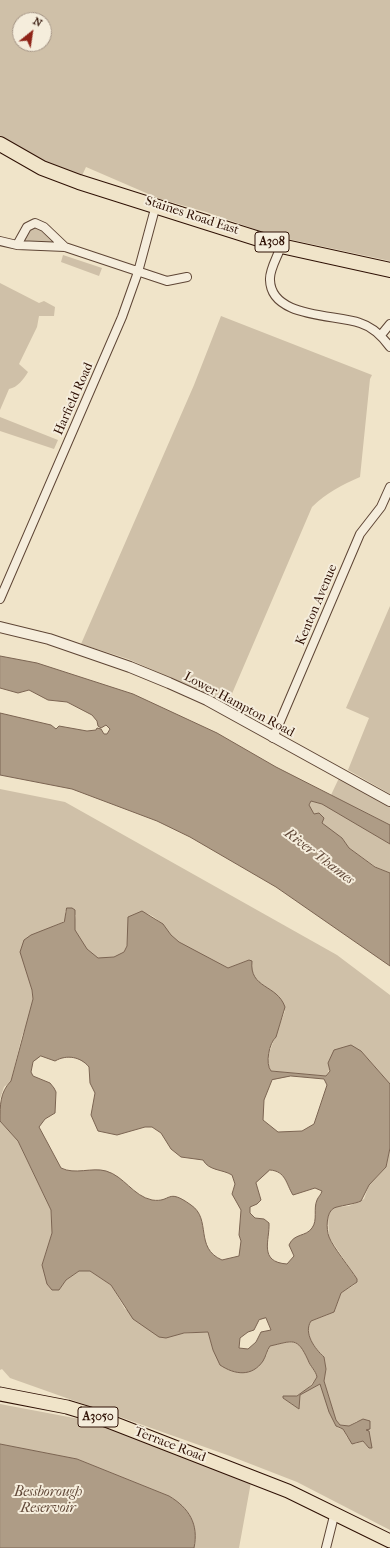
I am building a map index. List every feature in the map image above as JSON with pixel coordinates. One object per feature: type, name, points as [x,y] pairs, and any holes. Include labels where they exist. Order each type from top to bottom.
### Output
[{"type":"highway","name":"Staines Road East","points":[[0,144],[28,161],[56,174],[281,246],[390,270]]},
{"type":"main road","name":"Terrace Road","points":[[0,1394],[66,1407],[90,1414],[288,1490],[335,1512]]},
{"type":"main road","name":"A3050","points":[[335,1512],[390,1541]]},
{"type":"street","name":"Harfield Road","points":[[0,599],[122,317],[138,272],[156,205]]},
{"type":"street","points":[[17,245],[27,227],[35,223],[44,227],[65,247]]},
{"type":"street","points":[[0,241],[17,245],[65,247],[167,282],[187,277]]},
{"type":"street","points":[[281,246],[270,279],[271,291],[279,301],[292,309],[360,323],[381,334],[390,347]]},
{"type":"street","points":[[381,334],[390,324]]},
{"type":"street","name":"Kenton Avenue","points":[[273,738],[360,534],[381,507],[390,487]]},
{"type":"street","name":"Lower Hampton Road","points":[[0,627],[49,639],[163,680],[207,700],[390,802]]},
{"type":"street","points":[[326,1548],[335,1512]]},
{"type":"shaded area","points":[[0,0],[390,0],[390,261],[274,236],[206,212],[160,199],[86,167],[79,182],[0,144]]},
{"type":"shaded area","points":[[35,223],[65,247],[17,245]]},
{"type":"shaded area","points":[[63,255],[102,268],[99,276],[61,262]]},
{"type":"shaded area","points":[[0,283],[39,303],[44,301],[55,307],[54,316],[39,316],[37,327],[19,364],[28,372],[20,383],[9,389],[0,410]]},
{"type":"shaded area","points":[[221,316],[372,375],[370,379],[360,477],[334,490],[312,507],[228,703],[128,659],[81,644],[194,385]]},
{"type":"shaded area","points":[[0,417],[58,440],[54,449],[0,431]]},
{"type":"shaded area","points":[[390,606],[390,794],[348,770],[369,718],[346,708]]},
{"type":"shaded area","points":[[339,778],[390,807],[390,825],[331,795]]},
{"type":"shaded area","points":[[0,789],[65,802],[337,955],[390,995],[390,1084],[361,1051],[330,1068],[326,1076],[271,1071],[268,1066],[269,1053],[285,1011],[254,978],[249,960],[228,968],[176,940],[153,916],[142,913],[128,917],[128,942],[123,953],[119,956],[104,959],[96,957],[85,948],[75,931],[74,922],[76,915],[65,911],[64,921],[52,927],[32,990],[33,999],[28,1021],[22,1036],[11,1081],[4,1087],[0,1099]]},
{"type":"shaded area","points":[[311,801],[330,808],[390,844],[390,873],[376,867],[349,848],[342,838],[327,828],[309,808]]},
{"type":"shaded area","points":[[0,1121],[18,1141],[51,1210],[52,1233],[42,1265],[59,1290],[66,1280],[79,1271],[90,1271],[111,1285],[125,1309],[177,1334],[208,1332],[213,1350],[266,1356],[270,1346],[294,1342],[301,1347],[317,1377],[304,1391],[298,1395],[283,1398],[299,1409],[300,1395],[320,1384],[338,1428],[343,1429],[347,1437],[355,1444],[363,1441],[366,1445],[367,1429],[357,1421],[349,1426],[340,1425],[336,1420],[324,1381],[326,1369],[324,1357],[317,1350],[309,1336],[308,1331],[311,1321],[327,1315],[335,1310],[341,1293],[354,1285],[357,1279],[329,1237],[328,1216],[330,1211],[334,1207],[349,1206],[364,1199],[369,1185],[386,1167],[390,1148],[390,1530],[297,1482],[230,1456],[10,1378],[2,1369],[0,1370]]},
{"type":"shaded area","points":[[0,1404],[90,1421],[251,1482],[239,1548],[194,1548],[195,1532],[190,1518],[182,1506],[169,1496],[77,1459],[0,1444]]},
{"type":"water","name":"River Thames","points":[[0,656],[37,663],[133,694],[217,733],[276,767],[390,825],[390,844],[322,804],[311,801],[309,805],[314,814],[319,813],[324,818],[322,823],[342,838],[349,848],[375,867],[390,873],[390,966],[276,887],[190,837],[157,821],[72,789],[0,775],[0,713],[51,725],[56,729],[59,726],[87,731],[96,730],[97,728],[101,729],[104,734],[107,734],[110,729],[106,725],[101,728],[98,726],[97,721],[92,715],[67,702],[48,700],[29,690],[18,693],[0,688]]},
{"type":"water","points":[[67,908],[72,908],[75,910],[75,930],[87,949],[98,958],[114,957],[124,952],[127,946],[128,917],[142,911],[163,924],[171,935],[179,942],[228,968],[249,960],[252,961],[252,970],[255,977],[259,982],[276,994],[285,1007],[276,1037],[271,1044],[268,1064],[271,1071],[326,1076],[330,1071],[328,1063],[334,1050],[351,1045],[361,1051],[390,1084],[390,1148],[386,1167],[369,1185],[361,1201],[334,1208],[329,1213],[327,1221],[329,1237],[357,1279],[357,1282],[341,1293],[334,1312],[311,1321],[308,1331],[309,1336],[317,1350],[324,1357],[326,1369],[324,1381],[336,1420],[340,1425],[349,1426],[363,1419],[370,1421],[370,1429],[366,1430],[369,1431],[372,1448],[369,1448],[363,1441],[352,1444],[343,1429],[336,1426],[329,1412],[320,1384],[300,1395],[299,1409],[283,1398],[283,1396],[297,1396],[312,1385],[317,1377],[301,1347],[294,1342],[270,1346],[263,1361],[254,1370],[243,1373],[232,1371],[220,1365],[213,1350],[208,1332],[184,1333],[166,1338],[159,1337],[133,1319],[111,1285],[90,1271],[79,1271],[66,1280],[59,1290],[52,1290],[47,1284],[42,1265],[52,1233],[51,1210],[18,1141],[0,1121],[0,1110],[1,1099],[7,1085],[11,1081],[33,999],[32,990],[20,952],[24,940],[31,935],[64,922]],"holes":[[[41,1056],[55,1061],[69,1057],[78,1059],[89,1067],[90,1083],[95,1093],[91,1115],[98,1131],[117,1135],[145,1127],[152,1127],[161,1133],[171,1149],[181,1157],[203,1160],[212,1168],[232,1175],[235,1184],[232,1194],[241,1210],[239,1235],[241,1241],[239,1256],[222,1260],[213,1255],[205,1241],[203,1225],[197,1211],[191,1205],[177,1197],[173,1196],[163,1200],[152,1200],[145,1198],[118,1177],[106,1171],[72,1171],[61,1168],[39,1127],[45,1119],[55,1113],[56,1092],[50,1083],[33,1076],[31,1072],[33,1062]],[[291,1076],[324,1079],[327,1085],[314,1124],[302,1131],[278,1132],[263,1120],[264,1100],[272,1080]],[[270,1170],[282,1175],[293,1195],[315,1188],[322,1191],[317,1199],[315,1207],[314,1225],[307,1233],[291,1241],[289,1245],[294,1256],[287,1264],[278,1262],[272,1259],[269,1255],[267,1243],[269,1223],[264,1219],[255,1218],[250,1213],[250,1207],[257,1204],[261,1200],[256,1183]],[[266,1318],[271,1330],[261,1332],[256,1342],[248,1349],[239,1348],[240,1338],[248,1332],[254,1330],[259,1320]]]},
{"type":"water","name":"Bessborough Reservoir","points":[[0,1444],[77,1459],[169,1496],[187,1511],[194,1524],[194,1548],[0,1548]]}]
